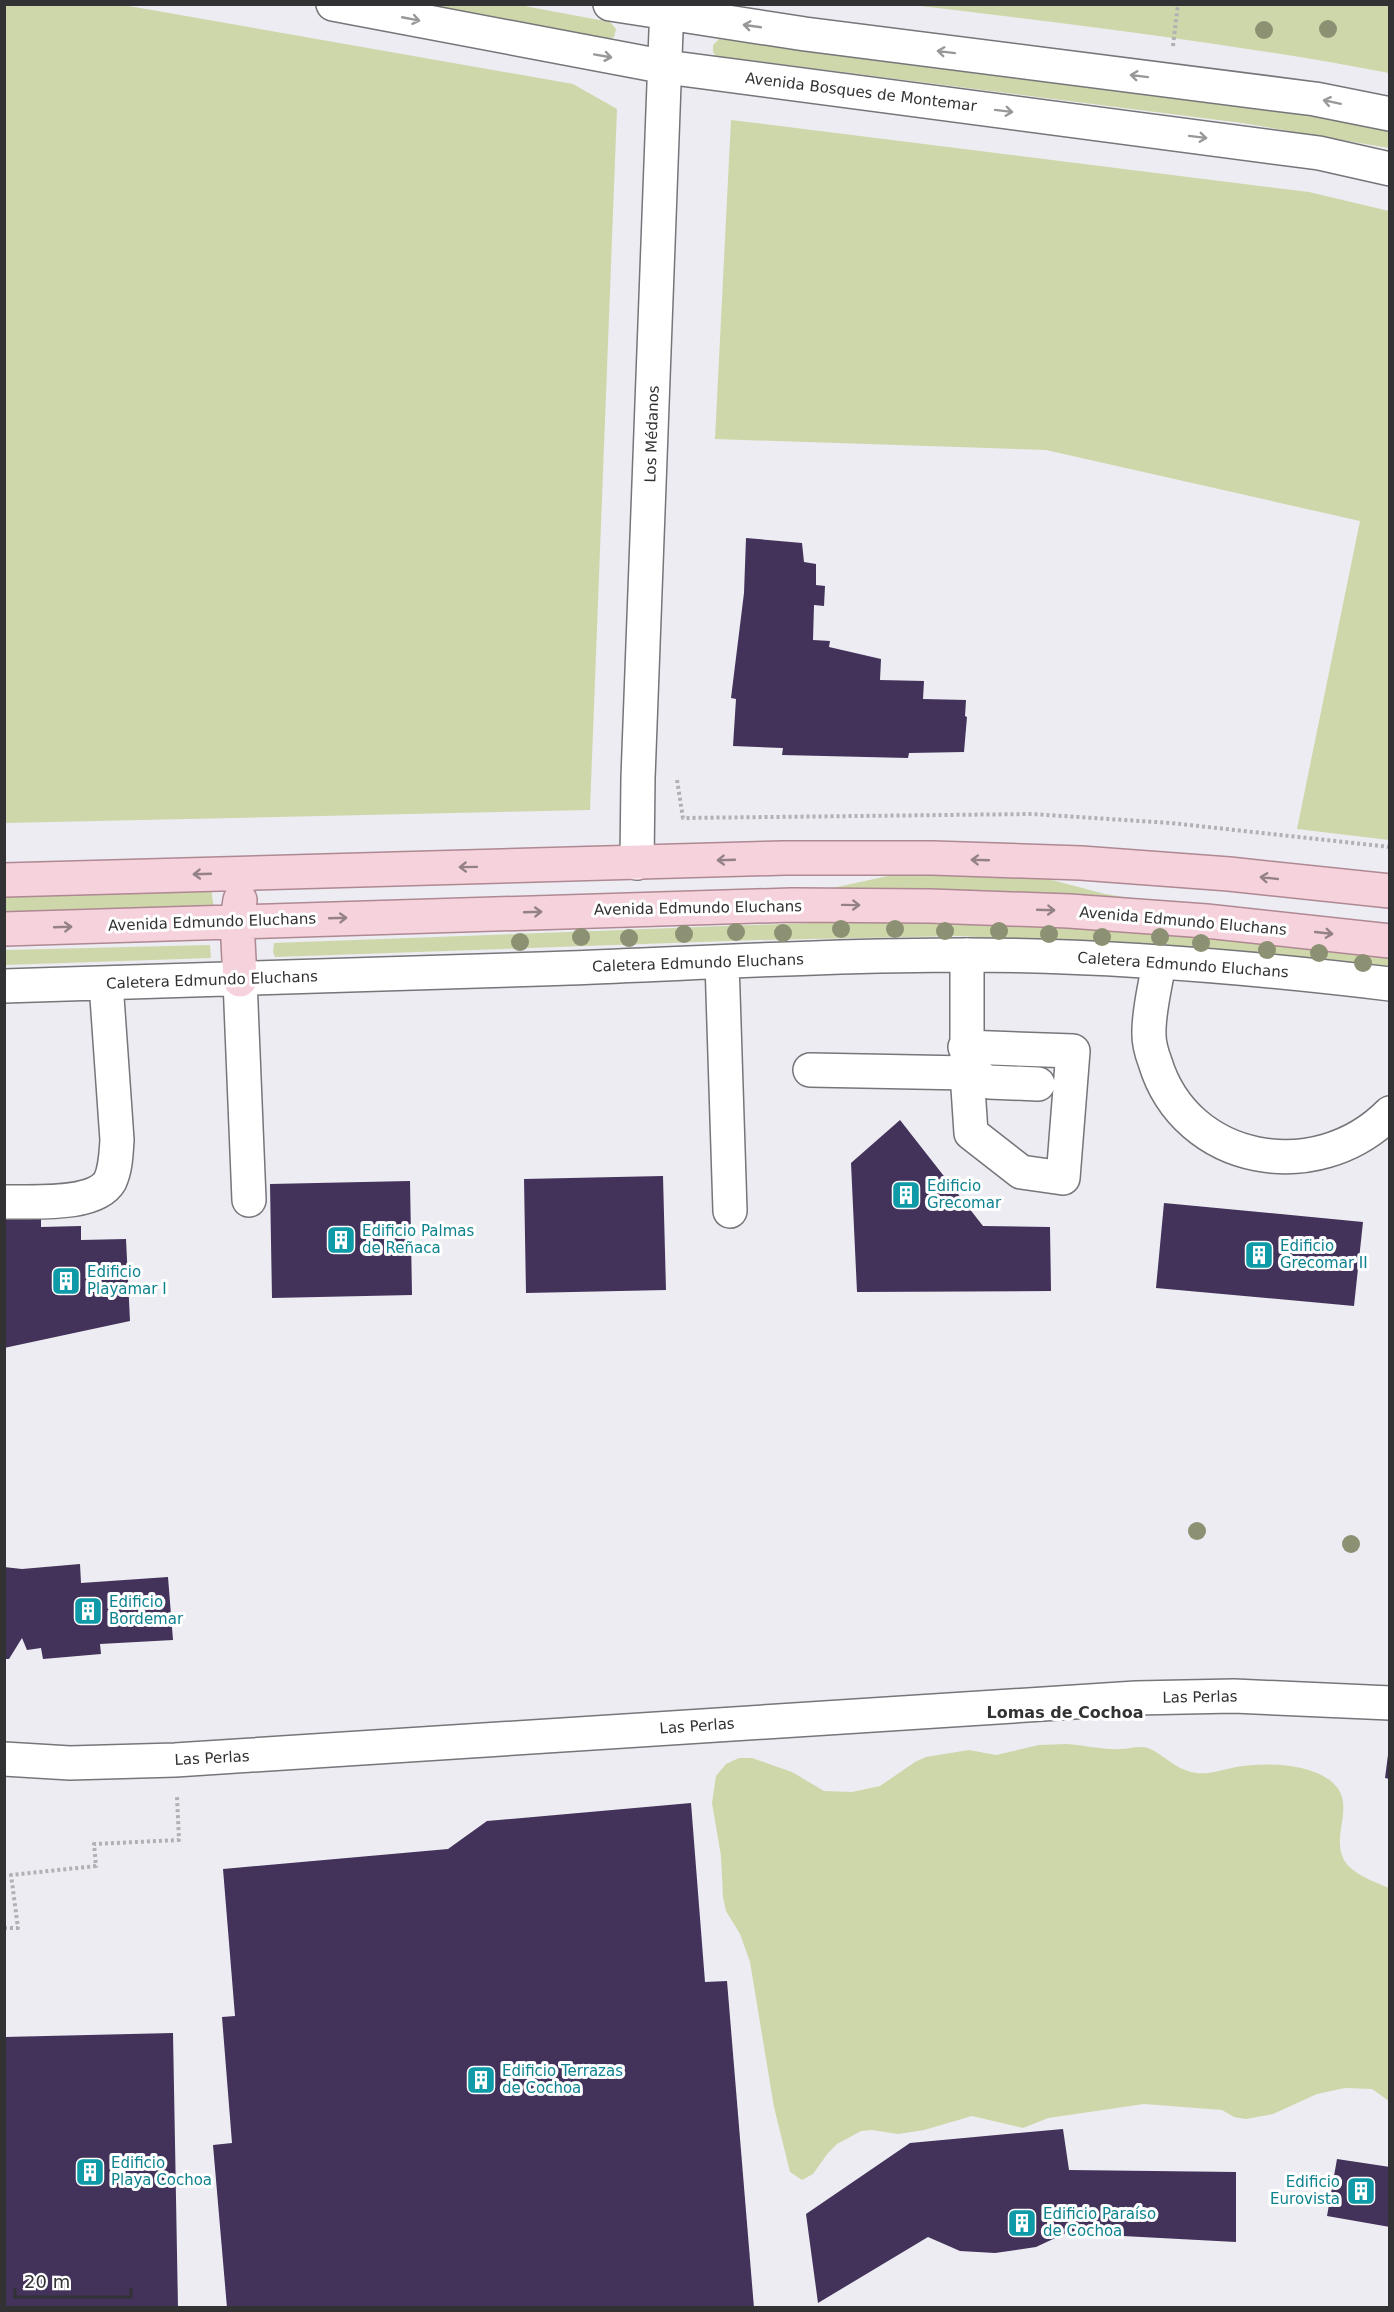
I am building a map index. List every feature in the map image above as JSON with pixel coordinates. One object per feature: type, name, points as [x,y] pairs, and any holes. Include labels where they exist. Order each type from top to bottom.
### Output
[{"type":"main road","points":[[4,880],[784,858],[933,858],[1058,862],[1228,874],[1389,891]]},
{"type":"main road","points":[[240,980],[237,920],[242,894],[260,873]]},
{"type":"main road","name":"Avenida Edmundo Eluchans","points":[[4,929],[237,920],[792,905],[930,906],[1069,911],[1195,920],[1389,941]]},
{"type":"street","name":"Avenida Bosques de Montemar","points":[[333,4],[666,67],[1319,153],[1389,169]]},
{"type":"street","points":[[610,4],[667,9],[805,34],[1315,99],[1389,114]]},
{"type":"street","name":"Los Médanos","points":[[637,863],[638,778],[667,9]]},
{"type":"street","points":[[967,955],[966,1060],[988,1082],[1038,1084]]},
{"type":"street","name":"Caletera Edmundo Eluchans","points":[[4,986],[240,980],[844,957],[967,955],[1159,962],[1389,984]]},
{"type":"street","points":[[722,962],[730,1211]]},
{"type":"street","points":[[1159,962],[1149,1036],[1155,1063],[1167,1089],[1183,1112],[1204,1131],[1229,1146],[1255,1154],[1283,1158],[1311,1156],[1336,1149],[1358,1139],[1379,1124],[1389,1113]]},
{"type":"street","points":[[240,980],[249,1200]]},
{"type":"street","points":[[4,1202],[85,1199],[100,1192],[109,1181],[116,1164],[117,1140],[106,983]]},
{"type":"street","points":[[810,1070],[966,1060]]},
{"type":"street","name":"Las Perlas","points":[[4,1759],[70,1763],[175,1760],[1136,1698],[1234,1696],[1389,1703]]},
{"type":"path","points":[[4,1928],[18,1928],[11,1875],[96,1866],[94,1844],[179,1840],[177,1796]]},
{"type":"green space","points":[[4,5],[123,5],[573,84],[617,109],[590,810],[5,823]]},
{"type":"green space","points":[[426,5],[519,5],[610,22],[616,29],[614,37],[607,40]]},
{"type":"green space","points":[[912,5],[1389,5],[1389,73],[1211,43]]},
{"type":"green space","points":[[719,39],[1245,104],[1389,128],[1389,148],[1242,123],[716,56],[713,52],[713,45]]},
{"type":"green space","points":[[731,120],[1309,192],[1389,211],[1389,840],[1297,829],[1360,521],[1046,450],[715,439]]},
{"type":"green space","points":[[931,873],[1017,876],[1052,880],[1105,894],[1150,901],[1389,924],[1389,929],[809,893],[888,876]]},
{"type":"green space","points":[[211,888],[214,909],[5,915],[4,895]]},
{"type":"green space","points":[[860,921],[958,921],[1158,930],[1389,955],[1390,971],[1062,941],[958,936],[757,940],[275,957],[273,952],[274,943]]},
{"type":"green space","points":[[210,945],[211,958],[5,965],[5,950]]},
{"type":"green space","points":[[1066,1744],[1114,1749],[1145,1747],[1179,1767],[1196,1773],[1214,1772],[1247,1765],[1302,1768],[1315,1772],[1335,1785],[1341,1793],[1343,1802],[1340,1841],[1344,1860],[1358,1873],[1389,1888],[1389,2101],[1372,2089],[1345,2088],[1317,2094],[1273,2114],[1246,2119],[1234,2117],[1222,2110],[1144,2104],[1048,2118],[1023,2128],[972,2116],[924,2130],[898,2134],[872,2130],[861,2131],[837,2144],[813,2174],[802,2180],[790,2172],[774,2107],[750,1962],[740,1934],[726,1911],[723,1897],[721,1856],[712,1803],[716,1776],[726,1764],[739,1758],[752,1758],[792,1772],[824,1791],[852,1792],[880,1786],[926,1757],[969,1750],[996,1755],[1039,1745]]},
{"type":"building","points":[[746,538],[802,543],[804,562],[816,564],[816,585],[825,586],[824,606],[814,605],[813,640],[830,641],[829,647],[881,659],[880,680],[924,681],[923,699],[966,700],[964,752],[909,753],[908,758],[782,755],[783,748],[733,746],[736,699],[731,698],[744,593]]},
{"type":"building","name":"Edificio Grecomar","points":[[900,1120],[983,1226],[1050,1227],[1051,1291],[857,1292],[851,1163]]},
{"type":"building","points":[[663,1176],[666,1290],[526,1293],[524,1179]]},
{"type":"building","name":"Edificio Palmas de Reñaca","points":[[410,1181],[412,1295],[272,1298],[270,1184]]},
{"type":"building","name":"Edificio Grecomar II","points":[[1164,1203],[1363,1222],[1354,1306],[1156,1288]]},
{"type":"building","name":"Edificio Playamar I","points":[[41,1207],[41,1227],[81,1226],[81,1240],[126,1239],[130,1321],[4,1348],[4,1208]]},
{"type":"building","name":"Edificio Bordemar","points":[[80,1564],[81,1583],[168,1577],[173,1640],[100,1644],[101,1654],[43,1659],[41,1648],[27,1650],[22,1638],[9,1659],[4,1659],[4,1567],[22,1569]]},
{"type":"building","points":[[1388,1755],[1390,1755],[1390,1779],[1385,1778]]},
{"type":"building","name":"Edificio Terrazas de Cochoa","points":[[691,1803],[705,1982],[727,1981],[754,2308],[227,2308],[213,2145],[232,2143],[222,2017],[235,2016],[223,1869],[448,1849],[487,1821]]},
{"type":"building","name":"Edificio Playa Cochoa","points":[[173,2033],[178,2308],[4,2308],[4,2037]]},
{"type":"building","name":"Edificio Paraíso de Cochoa","points":[[1063,2129],[1069,2170],[1236,2172],[1236,2242],[1066,2233],[1036,2247],[995,2253],[960,2251],[928,2237],[818,2303],[806,2214],[910,2143]]},
{"type":"building","name":"Edificio Eurovista","points":[[1337,2159],[1390,2167],[1390,2227],[1327,2216]]},
{"type":"place","name":"Edificio Grecomar","points":[[906,1195]]},
{"type":"place","name":"Edificio Palmas de Reñaca","points":[[341,1240]]},
{"type":"place","name":"Edificio Grecomar II","points":[[1259,1255]]},
{"type":"place","name":"Edificio Playamar I","points":[[66,1281]]},
{"type":"place","name":"Edificio Bordemar","points":[[88,1611]]},
{"type":"place","name":"Edificio Terrazas de Cochoa","points":[[481,2080]]},
{"type":"place","name":"Edificio Playa Cochoa","points":[[90,2172]]},
{"type":"place","name":"Edificio Eurovista","points":[[1361,2191]]},
{"type":"place","name":"Edificio Paraíso de Cochoa","points":[[1022,2223]]},
{"type":"district","name":"Lomas de Cochoa","points":[[1065,1712]]}]
